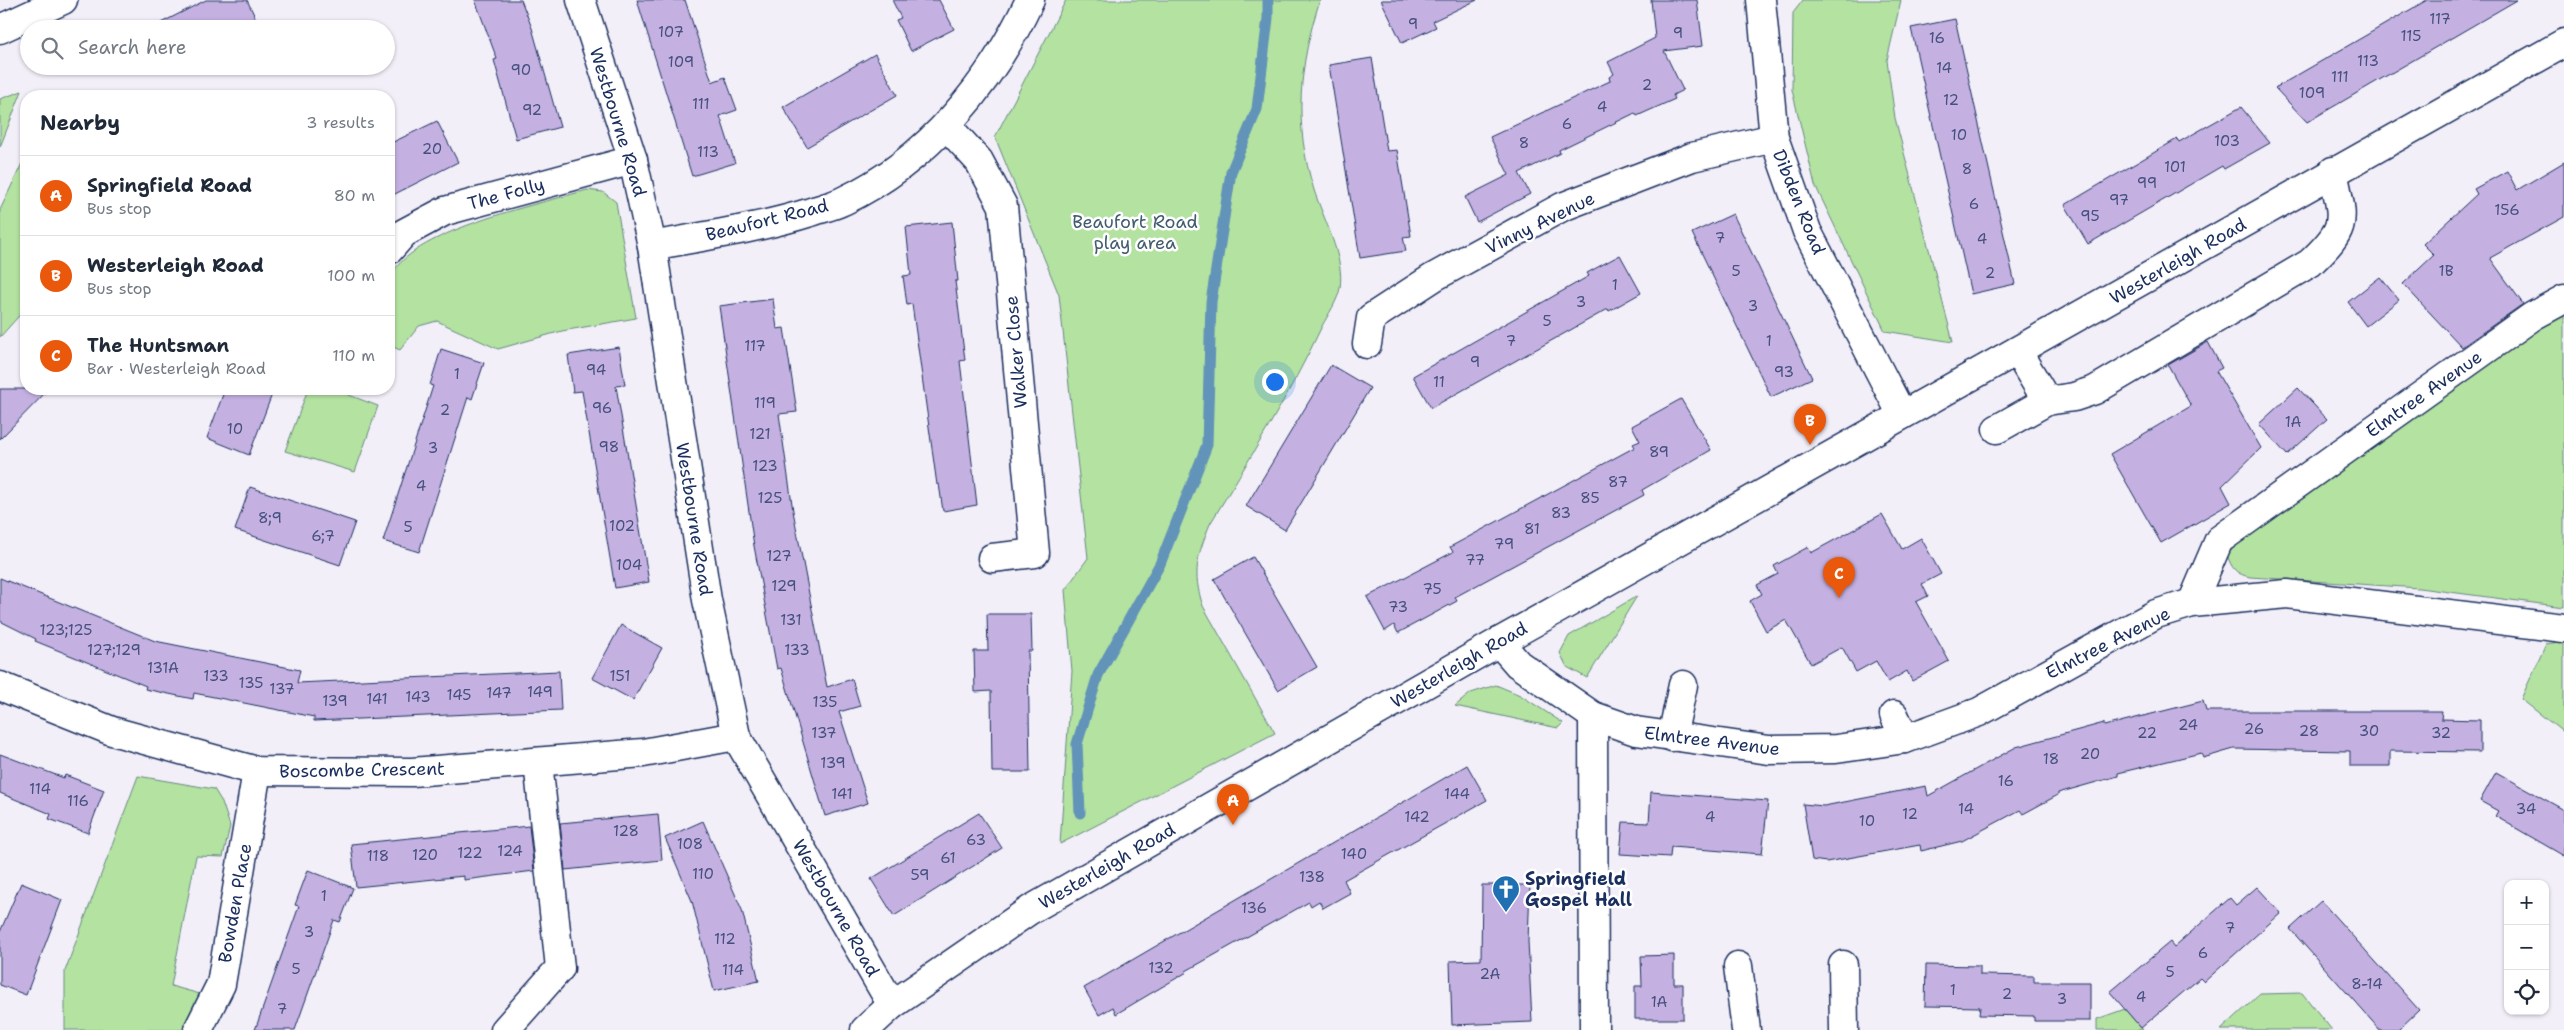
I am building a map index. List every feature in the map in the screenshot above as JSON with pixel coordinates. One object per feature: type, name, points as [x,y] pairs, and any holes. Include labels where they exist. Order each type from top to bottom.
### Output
[{"type":"street","points":[[0,29],[64,0]]},
{"type":"street","name":"Westbourne Road","points":[[581,0],[633,160],[652,246],[707,600],[736,736],[892,1005]]},
{"type":"street","name":"Beaufort Road","points":[[652,246],[788,219],[843,201],[901,166],[946,125],[985,79],[1030,0]]},
{"type":"street","name":"Dibden Road","points":[[1761,0],[1774,138],[1807,231],[1902,415]]},
{"type":"street","name":"Westerleigh Road","points":[[865,1030],[892,1005],[1030,910],[1499,642],[2178,261],[2333,171],[2564,43]]},
{"type":"street","name":"Walker Close","points":[[946,125],[979,161],[1003,206],[1035,553],[992,558]]},
{"type":"street","name":"Vinny Avenue","points":[[1367,344],[1371,318],[1434,277],[1562,207],[1692,157],[1774,138]]},
{"type":"street","name":"The Folly","points":[[395,243],[404,233],[445,211],[633,160]]},
{"type":"street","points":[[1997,429],[2047,401],[2074,397],[2095,390],[2310,263],[2332,242],[2342,220],[2333,171]]},
{"type":"street","name":"Elmtree Avenue","points":[[2192,603],[2218,540],[2534,316],[2564,299]]},
{"type":"street","points":[[2017,351],[2047,401]]},
{"type":"street","name":"Elmtree Avenue","points":[[1499,642],[1518,664],[1593,716],[1636,731],[1770,750],[1836,749],[1900,727],[1979,712],[2156,614],[2192,603],[2287,594],[2564,628]]},
{"type":"street","points":[[1672,737],[1683,685]]},
{"type":"street","name":"Boscombe Crescent","points":[[0,686],[112,731],[257,771],[412,772],[643,753],[736,736]]},
{"type":"street","points":[[1593,716],[1594,1030]]},
{"type":"street","points":[[505,1030],[560,968],[538,762]]},
{"type":"street","name":"Bowden Place","points":[[198,1030],[221,984],[257,771]]},
{"type":"street","points":[[1843,965],[1844,1030]]},
{"type":"street","points":[[1738,966],[1746,1030]]},
{"type":"green space","name":"Beaufort Road play area","points":[[1066,0],[1320,0],[1303,71],[1301,118],[1307,165],[1336,251],[1341,276],[1340,288],[1333,307],[1269,426],[1210,524],[1199,555],[1197,574],[1203,606],[1275,733],[1060,844],[1072,671],[1065,590],[1088,558],[1059,295],[995,137]]},
{"type":"green space","points":[[1803,0],[1901,0],[1887,60],[1895,118],[1953,342],[1885,331],[1815,185],[1792,90],[1793,13]]},
{"type":"green space","points":[[20,92],[0,147],[0,99]]},
{"type":"green space","points":[[20,168],[20,315],[0,337],[0,210]]},
{"type":"green space","points":[[587,190],[603,192],[616,202],[636,318],[562,331],[498,349],[437,321],[419,326],[400,350],[395,348],[395,271],[400,263],[420,247],[447,234],[508,212]]},
{"type":"green space","points":[[2564,312],[2564,607],[2419,588],[2250,577],[2241,574],[2233,567],[2227,555],[2266,514]]},
{"type":"green space","points":[[306,395],[349,395],[378,406],[355,472],[285,451]]},
{"type":"green space","points":[[1637,596],[1587,678],[1567,667],[1560,653],[1569,636]]},
{"type":"green space","points":[[2564,641],[2564,733],[2521,699],[2546,644]]},
{"type":"green space","points":[[1496,685],[1520,695],[1563,723],[1558,728],[1455,706],[1471,693]]},
{"type":"green space","points":[[138,776],[214,789],[222,802],[230,826],[223,857],[196,856],[171,986],[200,994],[184,1030],[65,1030],[65,971]]},
{"type":"green space","points":[[2302,993],[2332,1030],[2221,1030],[2260,994]]},
{"type":"green space","points":[[2125,1009],[2143,1030],[2097,1030],[2097,1019]]},
{"type":"building","points":[[206,0],[247,0],[257,20],[167,20]]},
{"type":"building","points":[[475,0],[521,0],[532,28],[560,127],[516,139],[494,60],[497,59]]},
{"type":"building","points":[[637,0],[685,0],[712,82],[725,77],[737,110],[720,116],[735,163],[692,176]]},
{"type":"building","points":[[892,0],[939,0],[954,29],[911,51],[896,20],[901,18]]},
{"type":"building","points":[[1381,0],[1477,0],[1433,21],[1436,27],[1402,43]]},
{"type":"building","points":[[1651,0],[1697,0],[1703,46],[1664,51],[1683,90],[1673,95],[1675,99],[1637,116],[1635,113],[1559,150],[1560,153],[1519,173],[1530,194],[1477,222],[1465,197],[1509,175],[1490,137],[1610,81],[1609,77],[1614,74],[1608,62],[1655,38]]},
{"type":"building","points":[[2427,0],[2517,0],[2307,122],[2275,88]]},
{"type":"building","points":[[1955,19],[2015,284],[1971,294],[1911,28]]},
{"type":"building","points":[[875,54],[897,95],[807,147],[783,107]]},
{"type":"building","points":[[1372,58],[1387,151],[1397,150],[1411,236],[1403,237],[1406,251],[1360,258],[1329,65]]},
{"type":"building","points":[[2241,107],[2270,143],[2224,169],[2222,166],[2088,244],[2065,205],[2177,139],[2179,142]]},
{"type":"building","points":[[437,121],[458,162],[395,194],[395,141]]},
{"type":"building","points":[[2564,162],[2564,217],[2490,258],[2523,304],[2462,347],[2403,284],[2434,255],[2423,244],[2477,194],[2474,189],[2507,171],[2517,190]]},
{"type":"building","points":[[1733,214],[1812,378],[1771,397],[1692,233]]},
{"type":"building","points":[[952,222],[958,281],[955,281],[965,360],[960,361],[977,505],[943,511],[939,484],[937,485],[912,304],[907,305],[903,276],[911,275],[906,227]]},
{"type":"building","points":[[1620,255],[1641,293],[1609,311],[1608,309],[1431,408],[1413,376],[1589,276],[1587,273]]},
{"type":"building","points":[[2380,277],[2399,300],[2366,326],[2348,302]]},
{"type":"building","points":[[773,299],[777,329],[784,328],[797,412],[779,414],[793,511],[827,687],[852,679],[860,706],[839,712],[868,803],[825,816],[781,668],[777,669],[754,546],[719,306]]},
{"type":"building","points":[[2208,342],[2222,368],[2216,371],[2261,448],[2222,486],[2231,503],[2161,543],[2110,454],[2191,406],[2168,365]]},
{"type":"building","points":[[619,347],[625,385],[616,386],[649,582],[615,588],[582,391],[573,392],[568,355]]},
{"type":"building","points":[[441,349],[484,363],[472,399],[468,397],[419,552],[383,541],[433,386],[430,385]]},
{"type":"building","points":[[1331,365],[1370,388],[1285,530],[1246,506]]},
{"type":"building","points":[[2298,388],[2327,419],[2287,455],[2259,424]]},
{"type":"building","points":[[0,389],[20,389],[20,395],[43,395],[0,439]]},
{"type":"building","points":[[223,395],[272,395],[249,455],[207,438]]},
{"type":"building","points":[[1681,399],[1711,450],[1642,490],[1644,495],[1455,597],[1457,601],[1398,633],[1394,625],[1385,631],[1367,597],[1453,552],[1450,547],[1635,447],[1633,444],[1640,441],[1632,426]]},
{"type":"building","points":[[250,487],[355,522],[340,565],[235,530]]},
{"type":"building","points":[[1882,514],[1902,549],[1921,538],[1941,574],[1922,584],[1928,596],[1916,602],[1949,661],[1912,681],[1907,671],[1888,682],[1876,661],[1856,672],[1842,647],[1811,664],[1786,620],[1766,631],[1750,601],[1762,594],[1757,585],[1778,574],[1774,566],[1808,547],[1811,553]]},
{"type":"building","points":[[1253,557],[1317,667],[1278,690],[1214,579]]},
{"type":"building","points":[[0,578],[155,641],[300,670],[297,683],[559,671],[561,710],[314,721],[314,717],[194,693],[193,699],[145,689],[146,686],[35,641],[36,639],[0,621]]},
{"type":"building","points":[[987,614],[1031,614],[1032,651],[1028,651],[1030,772],[992,772],[991,691],[975,692],[974,651],[988,651]]},
{"type":"building","points":[[621,625],[662,648],[633,700],[592,678]]},
{"type":"building","points":[[2203,701],[2206,711],[2442,711],[2441,719],[2480,720],[2480,752],[2390,751],[2390,766],[2350,766],[2350,751],[2234,749],[2203,758],[2201,753],[2118,773],[2118,776],[2058,793],[2058,795],[2023,814],[2020,810],[1962,841],[1921,851],[1920,845],[1826,862],[1812,860],[1803,804],[1824,806],[1926,786],[1928,796],[2016,747],[2104,723],[2104,726]]},
{"type":"building","points":[[0,754],[64,778],[65,775],[104,790],[88,833],[49,819],[51,814],[0,793]]},
{"type":"building","points":[[1467,765],[1487,800],[1344,880],[1350,893],[1323,908],[1319,901],[1311,906],[1309,902],[1186,971],[1116,1014],[1113,1007],[1099,1015],[1084,988]]},
{"type":"building","points":[[2496,772],[2564,810],[2564,856],[2495,816],[2498,811],[2480,801]]},
{"type":"building","points":[[1651,792],[1768,801],[1762,854],[1671,847],[1670,857],[1620,854],[1623,822],[1649,823]]},
{"type":"building","points":[[979,813],[1002,848],[894,916],[871,879]]},
{"type":"building","points":[[658,814],[662,860],[565,870],[560,823]]},
{"type":"building","points":[[703,821],[742,910],[759,981],[714,991],[692,901],[665,838]]},
{"type":"building","points":[[529,826],[534,871],[464,880],[464,876],[356,887],[351,844]]},
{"type":"building","points":[[308,870],[353,888],[340,922],[334,920],[295,1030],[255,1030],[299,906],[295,905]]},
{"type":"building","points":[[21,883],[62,900],[26,995],[0,985],[0,932]]},
{"type":"building","points":[[1482,885],[1530,885],[1528,941],[1532,1022],[1452,1025],[1450,961],[1481,960]]},
{"type":"building","points":[[2257,887],[2281,913],[2204,982],[2200,978],[2141,1028],[2110,992],[2170,942],[2174,947],[2230,898],[2236,905]]},
{"type":"building","points":[[2321,901],[2419,1010],[2398,1030],[2380,1030],[2290,929]]},
{"type":"building","points":[[1674,955],[1674,984],[1683,984],[1683,1019],[1635,1019],[1635,986],[1642,986],[1641,956]]},
{"type":"building","points":[[1926,965],[1980,966],[1980,975],[2034,976],[2034,982],[2090,982],[2090,1021],[2034,1021],[2034,1016],[1979,1015],[1980,1007],[1925,1006]]},
{"type":"waterway","points":[[1080,813],[1077,744],[1098,675],[1160,564],[1207,445],[1211,302],[1231,172],[1257,109],[1268,18],[1268,0]]},
{"type":"place","name":"Westerleigh Road","points":[[1810,445]]},
{"type":"place","name":"The Huntsman","points":[[1839,598]]},
{"type":"place","name":"Springfield Road","points":[[1233,825]]},
{"type":"place","name":"Springfield Gospel Hall","points":[[1506,913]]}]
